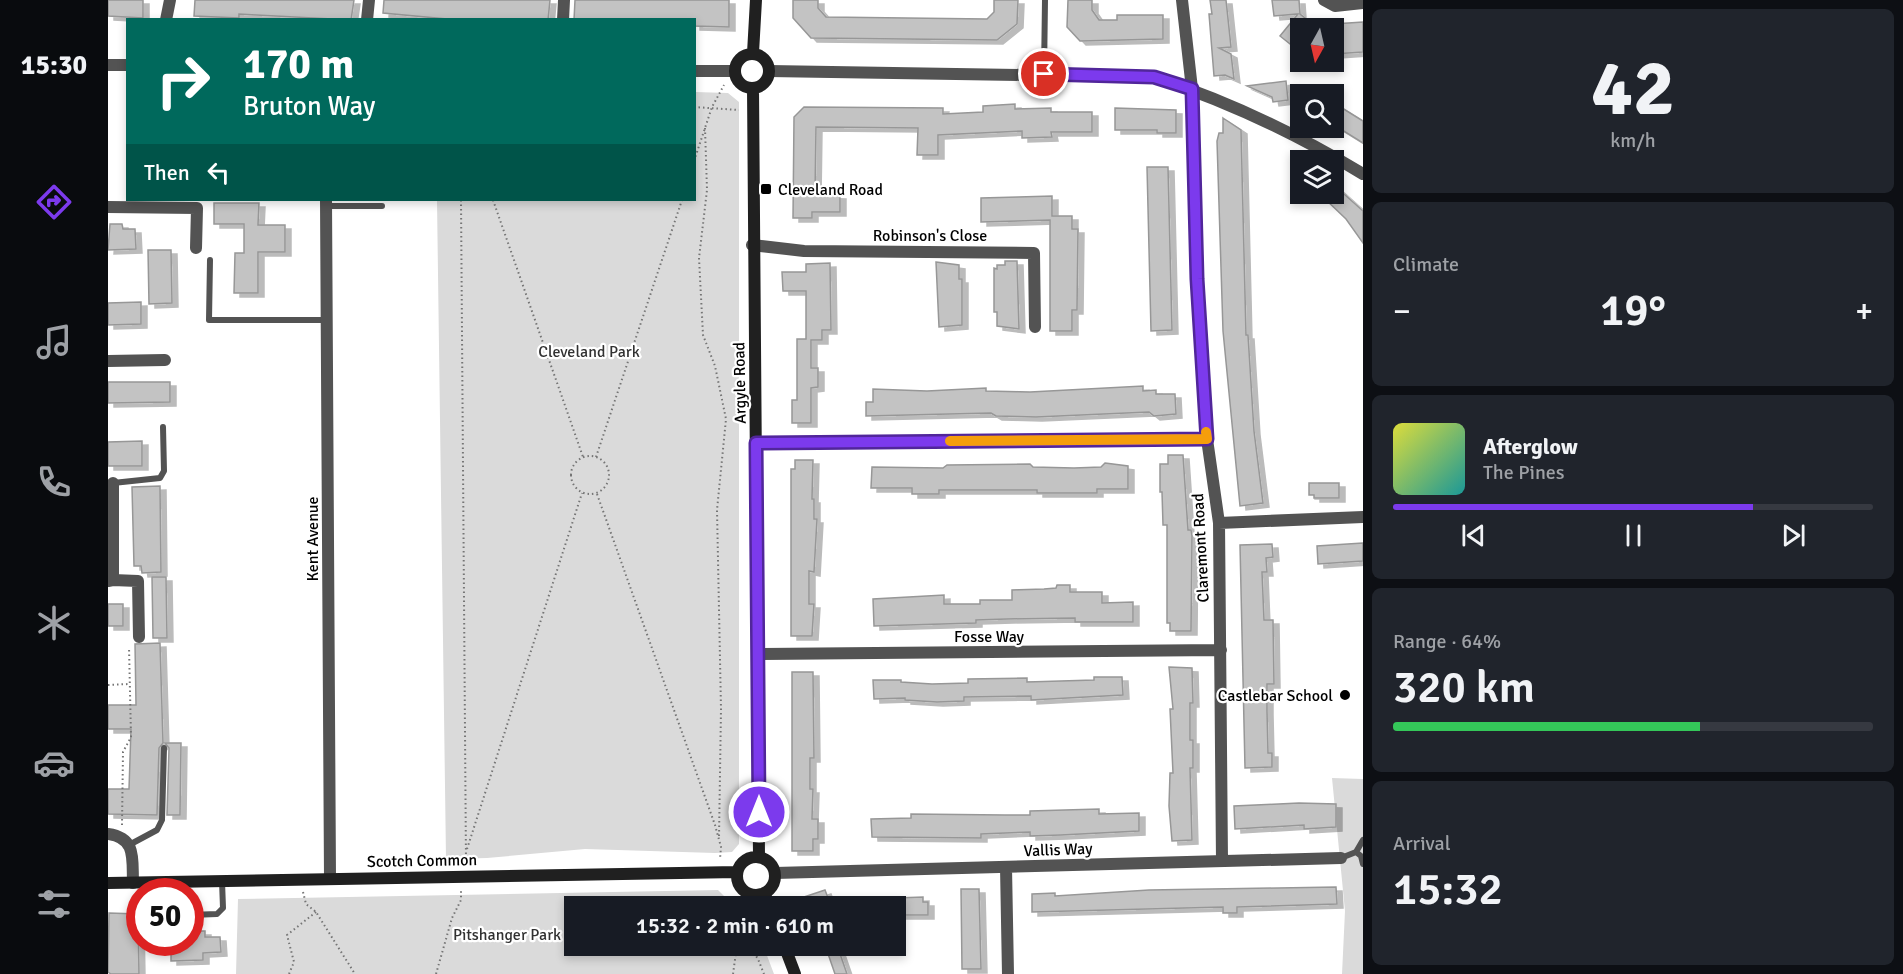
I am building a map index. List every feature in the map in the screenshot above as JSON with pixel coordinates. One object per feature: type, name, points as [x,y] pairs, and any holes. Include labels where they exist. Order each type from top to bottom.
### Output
[{"type":"main road","points":[[753,53],[756,0]]},
{"type":"main road","points":[[753,53],[763,57],[769,71],[766,80],[753,88],[739,83],[729,71],[739,58],[753,53]]},
{"type":"main road","name":"Argyle Road","points":[[753,88],[752,245],[759,857]]},
{"type":"main road","points":[[759,857],[771,863],[775,873],[773,885],[764,893],[754,895],[743,890],[737,872],[745,860],[759,857]]},
{"type":"main road","name":"Scotch Common","points":[[204,883],[737,872]]},
{"type":"main road","name":"Scotch Common","points":[[108,883],[126,883]]},
{"type":"main road","points":[[788,956],[795,974]]},
{"type":"street","points":[[166,18],[170,0]]},
{"type":"street","points":[[367,18],[369,0]]},
{"type":"street","points":[[563,18],[564,0]]},
{"type":"street","name":"Claremont Road","points":[[1182,0],[1192,89],[1197,279],[1207,439],[1219,523],[1222,861]]},
{"type":"street","points":[[1324,0],[1335,6],[1363,3]]},
{"type":"street","points":[[108,65],[126,65]]},
{"type":"street","points":[[696,71],[729,71]]},
{"type":"street","points":[[769,71],[1154,77],[1192,89],[1310,142],[1363,174]]},
{"type":"street","name":"Kent Avenue","points":[[326,203],[330,879]]},
{"type":"street","points":[[108,207],[153,204],[197,208],[196,248]]},
{"type":"street","name":"Robinson's Close","points":[[752,245],[804,251],[1034,253],[1035,327]]},
{"type":"street","points":[[108,361],[165,360]]},
{"type":"street","points":[[756,443],[1207,439]]},
{"type":"street","points":[[113,483],[110,580],[138,580],[139,637]]},
{"type":"street","points":[[1219,523],[1363,517]]},
{"type":"street","name":"Fosse Way","points":[[758,654],[1221,650]]},
{"type":"street","points":[[108,834],[125,841],[132,878]]},
{"type":"street","name":"Vallis Way","points":[[775,873],[1341,858]]},
{"type":"street","points":[[1006,867],[1008,974]]},
{"type":"lane","points":[[1044,74],[1045,0]]},
{"type":"lane","points":[[326,203],[382,206]]},
{"type":"lane","points":[[210,260],[209,320],[327,320]]},
{"type":"lane","points":[[113,483],[160,478],[164,471],[163,427]]},
{"type":"lane","points":[[125,841],[157,830],[162,820],[164,748]]},
{"type":"lane","points":[[1341,858],[1356,852],[1363,840]]},
{"type":"lane","points":[[1356,852],[1362,856],[1363,864]]},
{"type":"lane","points":[[204,914],[217,914],[223,908],[222,881]]},
{"type":"path","points":[[696,155],[712,107],[725,84],[729,71]]},
{"type":"path","points":[[696,107],[753,112]]},
{"type":"path","points":[[705,128],[707,190],[699,258],[703,335],[715,366],[726,419],[717,510],[721,710],[720,859]]},
{"type":"path","points":[[461,201],[466,863]]},
{"type":"path","points":[[493,201],[583,457]]},
{"type":"path","points":[[596,457],[682,201]]},
{"type":"path","points":[[583,457],[596,457],[606,464],[610,474],[605,488],[597,494],[582,493],[573,484],[571,475],[575,463],[583,457]]},
{"type":"path","points":[[466,852],[582,493]]},
{"type":"path","points":[[597,494],[719,838]]},
{"type":"path","points":[[125,841],[123,752],[131,737],[129,636],[139,637]]},
{"type":"path","points":[[108,685],[129,684]]},
{"type":"path","points":[[304,899],[306,904],[316,912],[355,974]]},
{"type":"path","points":[[436,974],[452,918],[461,900]]},
{"type":"path","points":[[289,974],[294,962],[287,935],[316,912]]},
{"type":"path","points":[[733,974],[735,956]]},
{"type":"path","points":[[756,956],[764,974]]},
{"type":"green space","name":"Cleveland Park","points":[[696,92],[728,93],[739,102],[739,844],[732,852],[715,853],[585,849],[487,858],[446,859],[437,201],[696,201]]},
{"type":"green space","points":[[1332,778],[1363,779],[1363,974],[1342,974],[1345,911]]},
{"type":"green space","name":"Pitshanger Park","points":[[718,890],[724,896],[564,896],[564,956],[767,956],[774,974],[236,974],[238,899]]},
{"type":"building","points":[[108,0],[143,0],[143,18],[108,16]]},
{"type":"building","points":[[195,0],[354,0],[351,18],[239,14],[239,18],[194,16]]},
{"type":"building","points":[[384,0],[550,0],[548,18],[437,18],[383,13]]},
{"type":"building","points":[[575,0],[729,0],[729,27],[696,26],[696,18],[574,18]]},
{"type":"building","points":[[793,0],[818,0],[818,8],[826,17],[987,19],[994,12],[994,0],[1018,0],[1017,24],[997,40],[811,38],[793,18]]},
{"type":"building","points":[[1068,0],[1092,0],[1092,10],[1099,20],[1117,20],[1117,15],[1163,15],[1163,39],[1080,41],[1067,27]]},
{"type":"building","points":[[1210,0],[1226,0],[1231,47],[1219,48],[1231,54],[1234,79],[1225,75],[1214,76]]},
{"type":"building","points":[[1272,0],[1299,0],[1300,14],[1305,18],[1295,18],[1298,14],[1274,16]]},
{"type":"building","points":[[1363,22],[1363,52],[1344,53],[1344,23]]},
{"type":"building","points":[[1290,24],[1290,44],[1280,36]]},
{"type":"building","points":[[1286,81],[1288,100],[1273,102],[1272,97],[1247,86]]},
{"type":"building","points":[[1015,104],[1015,109],[1051,108],[1051,112],[1092,112],[1092,132],[1051,132],[1052,137],[1022,138],[1022,131],[938,135],[938,155],[917,155],[918,128],[816,127],[815,194],[840,195],[840,212],[812,212],[812,218],[793,218],[794,117],[804,107],[943,108],[943,114],[983,112],[983,106]]},
{"type":"building","points":[[1115,108],[1176,110],[1176,133],[1157,133],[1157,130],[1115,130]]},
{"type":"building","points":[[1344,109],[1363,121],[1363,143],[1344,131]]},
{"type":"building","points":[[1223,118],[1241,130],[1246,335],[1248,335],[1254,431],[1263,503],[1240,506],[1223,331],[1217,141],[1219,133],[1223,133]]},
{"type":"building","points":[[1147,167],[1168,167],[1172,330],[1151,331]]},
{"type":"building","points":[[1344,194],[1363,211],[1363,243],[1346,219],[1330,204],[1344,204]]},
{"type":"building","points":[[1052,196],[1052,216],[1072,216],[1072,229],[1078,229],[1077,310],[1072,310],[1072,331],[1050,331],[1050,220],[981,222],[981,198]]},
{"type":"building","points":[[214,203],[259,203],[258,225],[285,225],[285,252],[258,252],[258,293],[234,293],[235,253],[244,253],[244,224],[214,224]]},
{"type":"building","points":[[110,224],[122,224],[123,229],[135,229],[136,249],[108,250]]},
{"type":"building","points":[[148,250],[171,250],[172,303],[149,304]]},
{"type":"building","points":[[1005,261],[1017,261],[1019,329],[997,326],[997,312],[994,312],[994,268],[997,269],[997,265],[1005,265]]},
{"type":"building","points":[[936,262],[959,265],[959,279],[962,279],[962,325],[939,327]]},
{"type":"building","points":[[830,263],[831,330],[822,330],[822,340],[811,340],[811,368],[818,368],[818,387],[811,388],[811,423],[792,423],[792,400],[797,400],[797,339],[806,339],[806,291],[783,291],[782,272],[806,272],[806,264]]},
{"type":"building","points":[[141,302],[141,324],[108,325],[108,303]]},
{"type":"building","points":[[108,382],[170,382],[170,402],[108,403]]},
{"type":"building","points":[[1143,386],[1143,391],[1156,390],[1156,394],[1175,394],[1176,414],[1154,416],[1149,412],[1036,417],[996,416],[991,413],[866,416],[866,402],[873,402],[873,389],[927,391],[986,388],[986,391],[1030,392]]},
{"type":"building","points":[[142,441],[142,466],[108,466],[108,442]]},
{"type":"building","points":[[1168,455],[1183,455],[1188,530],[1191,530],[1192,536],[1191,631],[1170,631],[1170,623],[1167,623],[1167,525],[1163,525],[1160,464],[1168,464]]},
{"type":"building","points":[[795,460],[813,460],[812,499],[814,499],[814,519],[817,519],[814,572],[809,571],[809,604],[814,604],[812,636],[791,636],[791,469],[795,469]]},
{"type":"building","points":[[1105,463],[1128,466],[1128,489],[1097,489],[1097,493],[1037,493],[1037,490],[939,490],[939,494],[912,494],[912,488],[871,488],[872,467],[943,468],[947,465],[1030,464],[1033,467],[1074,468],[1101,467]]},
{"type":"building","points":[[1309,483],[1339,483],[1339,498],[1314,498],[1314,495],[1309,495]]},
{"type":"building","points":[[160,486],[161,572],[142,573],[141,566],[134,566],[132,487]]},
{"type":"building","points":[[1363,543],[1363,561],[1318,564],[1317,546]]},
{"type":"building","points":[[1272,544],[1273,557],[1266,558],[1267,572],[1262,572],[1264,620],[1273,620],[1274,684],[1267,684],[1268,753],[1272,753],[1272,767],[1245,768],[1240,545]]},
{"type":"building","points":[[152,577],[166,577],[167,638],[153,638]]},
{"type":"building","points":[[1057,585],[1070,585],[1070,592],[1102,592],[1102,603],[1133,602],[1133,622],[1075,622],[1075,618],[1007,619],[976,620],[976,623],[874,626],[873,599],[944,595],[944,604],[980,604],[980,600],[1012,600],[1012,590],[1056,588]]},
{"type":"building","points":[[108,604],[123,604],[123,626],[108,626]]},
{"type":"building","points":[[160,643],[163,743],[159,748],[157,815],[108,814],[108,789],[129,789],[131,729],[108,729],[108,705],[136,705],[135,644]]},
{"type":"building","points":[[1169,667],[1192,668],[1193,703],[1190,703],[1190,740],[1193,740],[1193,768],[1190,768],[1192,840],[1172,841],[1169,806],[1170,773],[1173,773],[1170,709],[1173,709]]},
{"type":"building","points":[[792,672],[813,672],[814,758],[810,758],[810,789],[813,789],[812,819],[818,819],[818,839],[813,839],[813,851],[792,851]]},
{"type":"building","points":[[1094,677],[1122,677],[1123,695],[1031,700],[1031,696],[964,697],[964,701],[937,702],[905,700],[905,698],[874,699],[873,680],[901,680],[901,682],[932,684],[968,683],[968,679],[1027,678],[1027,682],[1094,680]]},
{"type":"building","points":[[165,743],[181,743],[180,815],[167,815],[169,748]]},
{"type":"building","points":[[1336,804],[1336,827],[1304,829],[1304,825],[1235,829],[1234,806]]},
{"type":"building","points":[[1099,809],[1099,814],[1139,813],[1139,831],[1030,836],[1030,832],[981,834],[981,838],[872,837],[871,819],[911,818],[911,814],[1030,815],[1030,811]]},
{"type":"building","points":[[1336,887],[1337,904],[1237,907],[1237,913],[1223,913],[1223,907],[1032,912],[1032,894],[1055,893],[1055,896],[1149,890]]},
{"type":"building","points":[[961,889],[979,889],[981,969],[962,969]]},
{"type":"building","points":[[825,890],[827,896],[807,896]]},
{"type":"building","points":[[923,897],[923,902],[928,902],[928,915],[906,915],[906,898]]},
{"type":"building","points":[[109,913],[126,914],[126,956],[139,956],[139,974],[111,974],[108,972]]},
{"type":"building","points":[[204,931],[205,937],[220,937],[221,952],[204,953]]},
{"type":"building","points":[[171,956],[203,956],[203,960],[171,961]]},
{"type":"building","points":[[829,956],[841,956],[847,974],[835,974]]},
{"type":"slow traffic","points":[[950,441],[1207,439],[1206,432]]},
{"type":"place","name":"Cleveland Road","points":[[766,189]]},
{"type":"place","name":"Castlebar School","points":[[1345,695]]},
{"type":"route","points":[[759,812],[756,443],[1207,439],[1197,279],[1192,89],[1154,77],[1044,74]]}]
